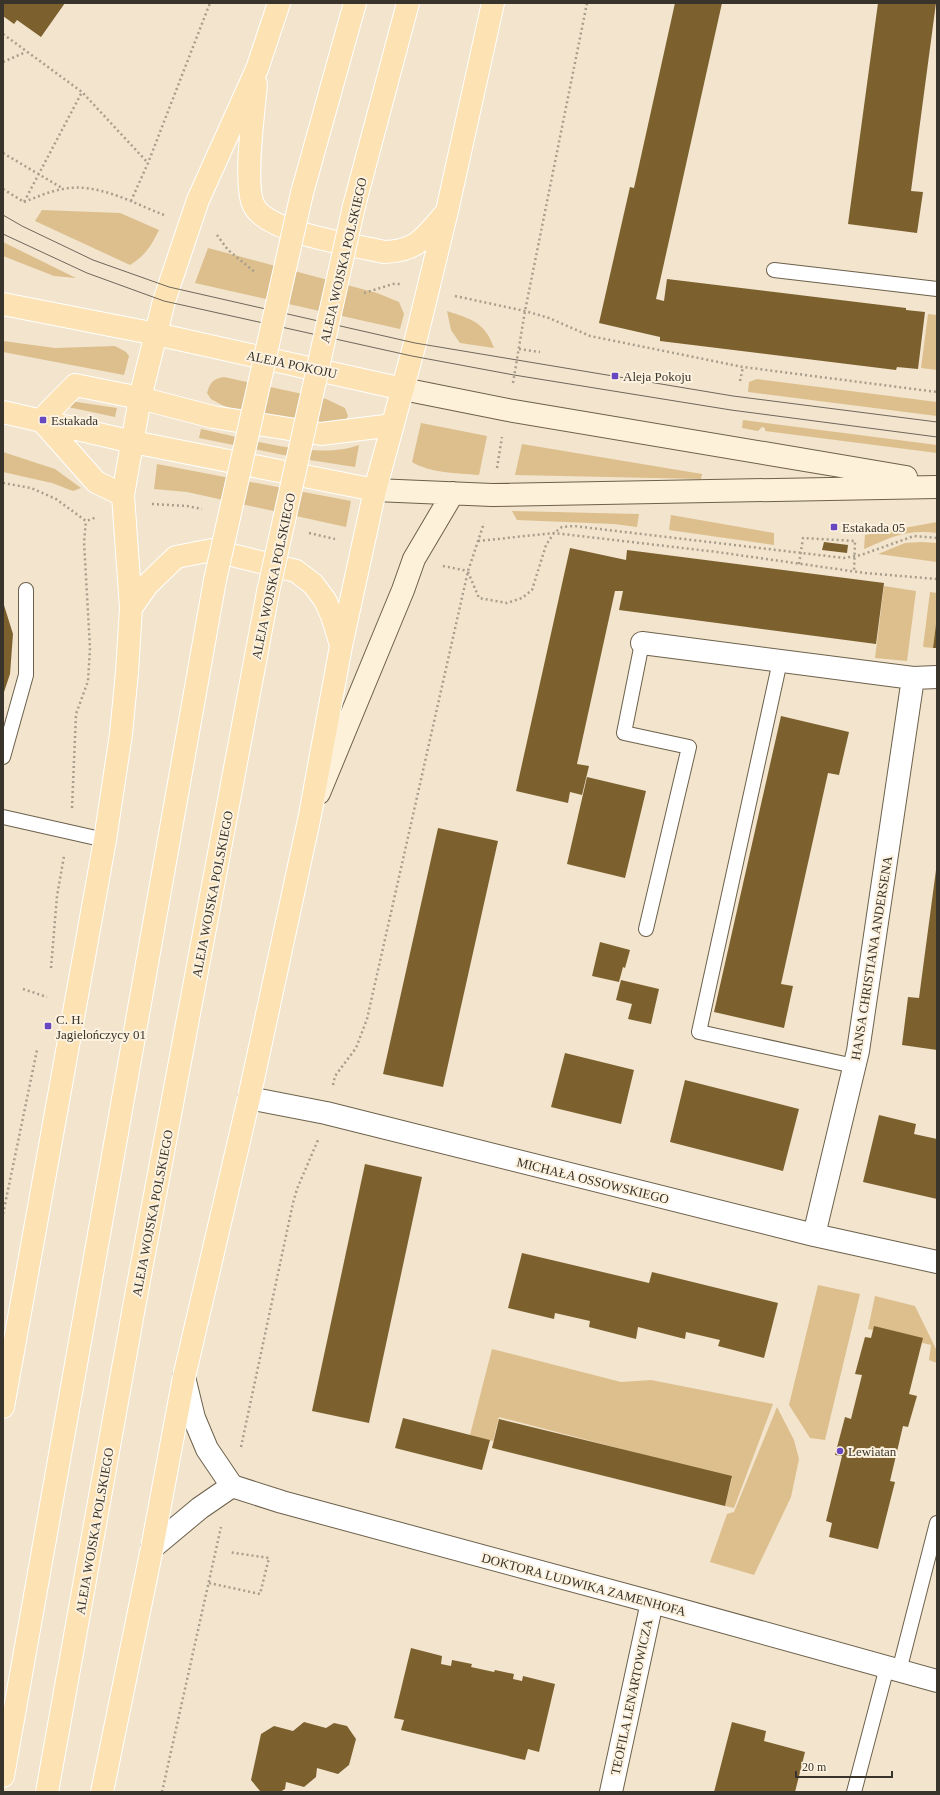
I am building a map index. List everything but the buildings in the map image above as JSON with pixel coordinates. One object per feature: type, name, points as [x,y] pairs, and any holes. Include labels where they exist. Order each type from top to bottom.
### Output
[{"type":"main road","points":[[3,1407],[105,840],[121,734],[131,608],[123,495],[140,398],[164,301],[198,200],[257,69],[279,3]]},
{"type":"main road","points":[[3,1776],[216,580],[302,193],[355,3]]},
{"type":"main road","name":"ALEJA WOJSKA POLSKIEGO","points":[[47,1792],[136,1299],[268,592],[354,206],[408,3]]},
{"type":"main road","points":[[102,1792],[152,1548],[184,1377],[249,1098],[310,815],[341,646],[375,490],[403,389],[447,211],[493,3]]},
{"type":"main road","points":[[257,69],[249,179],[251,199],[254,207],[263,217],[282,227],[384,252],[399,252],[410,248],[424,237],[447,211]]},
{"type":"main road","name":"ALEJA POKOJU","points":[[3,304],[156,334],[403,389]]},
{"type":"main road","points":[[40,420],[75,385],[140,398],[213,417],[321,434],[393,425]]},
{"type":"main road","points":[[3,412],[132,442],[375,490]]},
{"type":"main road","points":[[40,420],[96,482],[123,495]]},
{"type":"main road","points":[[131,608],[148,584],[176,557],[212,550],[296,571],[314,584],[325,600],[332,616],[341,646]]},
{"type":"street","name":"ALEJA POKOJU","points":[[403,389],[508,410],[937,482]]},
{"type":"street","points":[[375,490],[500,495],[937,487]]},
{"type":"street","points":[[310,815],[403,590],[414,559],[453,493]]},
{"type":"street","points":[[642,643],[913,678],[937,677]]},
{"type":"street","name":"HANSA CHRISTIANA ANDERSENA","points":[[814,1235],[858,1051],[913,678]]},
{"type":"street","name":"MICHAŁA OSSOWSKIEGO","points":[[249,1098],[326,1113],[814,1235],[937,1262]]},
{"type":"street","points":[[152,1548],[200,1508],[232,1486],[207,1449],[194,1418],[184,1377]]},
{"type":"street","name":"DOKTORA LUDWIKA ZAMENHOFA","points":[[232,1486],[282,1502],[937,1681]]},
{"type":"street","name":"TEOFILA LENARTOWICZA","points":[[611,1792],[652,1602]]},
{"type":"lane","points":[[774,270],[937,288]]},
{"type":"lane","points":[[3,757],[26,675],[26,590]]},
{"type":"lane","points":[[642,643],[624,733],[689,747],[646,929]]},
{"type":"lane","points":[[780,661],[699,1032],[845,1064]]},
{"type":"lane","points":[[3,817],[105,840]]},
{"type":"lane","points":[[854,1792],[937,1523]]},
{"type":"path","points":[[131,201],[148,163],[210,3]]},
{"type":"path","points":[[512,387],[525,311],[586,3]]},
{"type":"path","points":[[3,34],[82,92],[148,163]]},
{"type":"path","points":[[3,62],[26,52]]},
{"type":"path","points":[[24,202],[82,92]]},
{"type":"path","points":[[3,153],[63,189]]},
{"type":"path","points":[[3,190],[24,202],[63,189],[86,188],[131,201],[163,215]]},
{"type":"path","points":[[452,295],[525,311],[549,318],[590,336],[743,367],[937,392]]},
{"type":"path","points":[[519,350],[540,352]]},
{"type":"path","points":[[740,381],[743,367]]},
{"type":"path","points":[[497,469],[502,439]]},
{"type":"path","points":[[3,483],[31,488],[56,499],[86,521]]},
{"type":"path","points":[[86,521],[101,516]]},
{"type":"path","points":[[51,971],[57,896],[73,799],[76,714],[88,681],[90,648],[84,542],[86,521]]},
{"type":"path","points":[[332,1092],[335,1076],[356,1048],[367,1019],[468,571],[484,522]]},
{"type":"path","points":[[468,571],[479,598],[507,603],[522,598],[532,590],[546,545],[554,533],[562,526],[574,526],[844,558],[855,556],[914,536],[937,538]]},
{"type":"path","points":[[478,541],[554,533],[717,552],[854,572],[937,579]]},
{"type":"path","points":[[799,564],[803,538],[855,541],[854,572]]},
{"type":"path","points":[[440,565],[468,571]]},
{"type":"path","points":[[23,989],[47,997],[48,991]]},
{"type":"path","points":[[3,1214],[38,1044]]},
{"type":"path","points":[[240,1448],[293,1203],[297,1189],[319,1138]]},
{"type":"path","points":[[162,1792],[222,1524]]},
{"type":"path","points":[[209,1583],[260,1594],[268,1558],[229,1552]]},
{"type":"shaded area","points":[[42,210],[120,213],[159,230],[148,250],[130,265],[35,221]]},
{"type":"shaded area","points":[[3,242],[76,278],[54,276],[3,256]]},
{"type":"shaded area","points":[[208,248],[377,293],[399,302],[404,314],[400,329],[195,283]]},
{"type":"shaded area","points":[[447,311],[470,319],[482,327],[494,348],[460,343],[451,330]]},
{"type":"shaded area","points":[[928,314],[937,315],[937,370],[921,368]]},
{"type":"shaded area","points":[[3,341],[55,348],[115,346],[126,352],[129,356],[124,375],[3,352]]},
{"type":"shaded area","points":[[224,377],[326,399],[345,408],[348,416],[344,424],[334,427],[238,411],[211,399],[207,393],[212,382]]},
{"type":"shaded area","points":[[757,379],[937,402],[937,416],[748,392],[749,382]]},
{"type":"shaded area","points":[[70,401],[117,408],[115,417],[68,407]]},
{"type":"shaded area","points":[[743,420],[937,445],[937,453],[765,431],[765,428],[762,427],[758,431],[742,428]]},
{"type":"shaded area","points":[[421,423],[487,436],[479,475],[435,470],[419,466],[412,462]]},
{"type":"shaded area","points":[[201,429],[259,442],[302,449],[323,451],[359,445],[355,467],[303,459],[199,438]]},
{"type":"shaded area","points":[[522,444],[702,474],[701,479],[515,475]]},
{"type":"shaded area","points":[[3,452],[55,469],[81,488],[73,491],[52,483],[3,472]]},
{"type":"shaded area","points":[[157,464],[351,501],[346,527],[187,492],[154,489]]},
{"type":"shaded area","points":[[512,511],[639,514],[637,527],[614,524],[517,520]]},
{"type":"shaded area","points":[[671,515],[774,533],[774,545],[669,530]]},
{"type":"shaded area","points":[[937,522],[937,533],[908,533],[864,549],[865,535]]},
{"type":"shaded area","points":[[905,543],[937,543],[937,562],[878,554]]},
{"type":"shaded area","points":[[884,586],[916,591],[907,661],[875,658]]},
{"type":"shaded area","points":[[930,592],[937,593],[937,616],[933,648],[923,647]]},
{"type":"shaded area","points":[[818,1285],[860,1294],[825,1440],[810,1438],[789,1405]]},
{"type":"shaded area","points":[[875,1296],[915,1306],[937,1351],[937,1363],[929,1360],[931,1345],[868,1329]]},
{"type":"shaded area","points":[[492,1349],[621,1382],[651,1380],[773,1404],[734,1508],[725,1506],[732,1478],[499,1417],[493,1441],[470,1435]]},
{"type":"shaded area","points":[[777,1407],[794,1440],[799,1459],[791,1497],[754,1575],[710,1562],[727,1514],[734,1512]]},
{"type":"tram line","points":[[3,215],[22,226],[93,260],[169,287],[415,343],[733,396],[937,422]]},
{"type":"tram line","points":[[3,234],[87,273],[164,301],[412,356],[514,375],[731,410],[937,437]]},
{"type":"place","name":"Aleja Pokoju","points":[[615,376]]},
{"type":"place","name":"Estakada","points":[[43,420]]},
{"type":"place","name":"Estakada 05","points":[[834,527]]},
{"type":"place","name":"C. H. Jagielończycy 01","points":[[48,1026]]},
{"type":"place","name":"Lewiatan","points":[[840,1451]]}]
